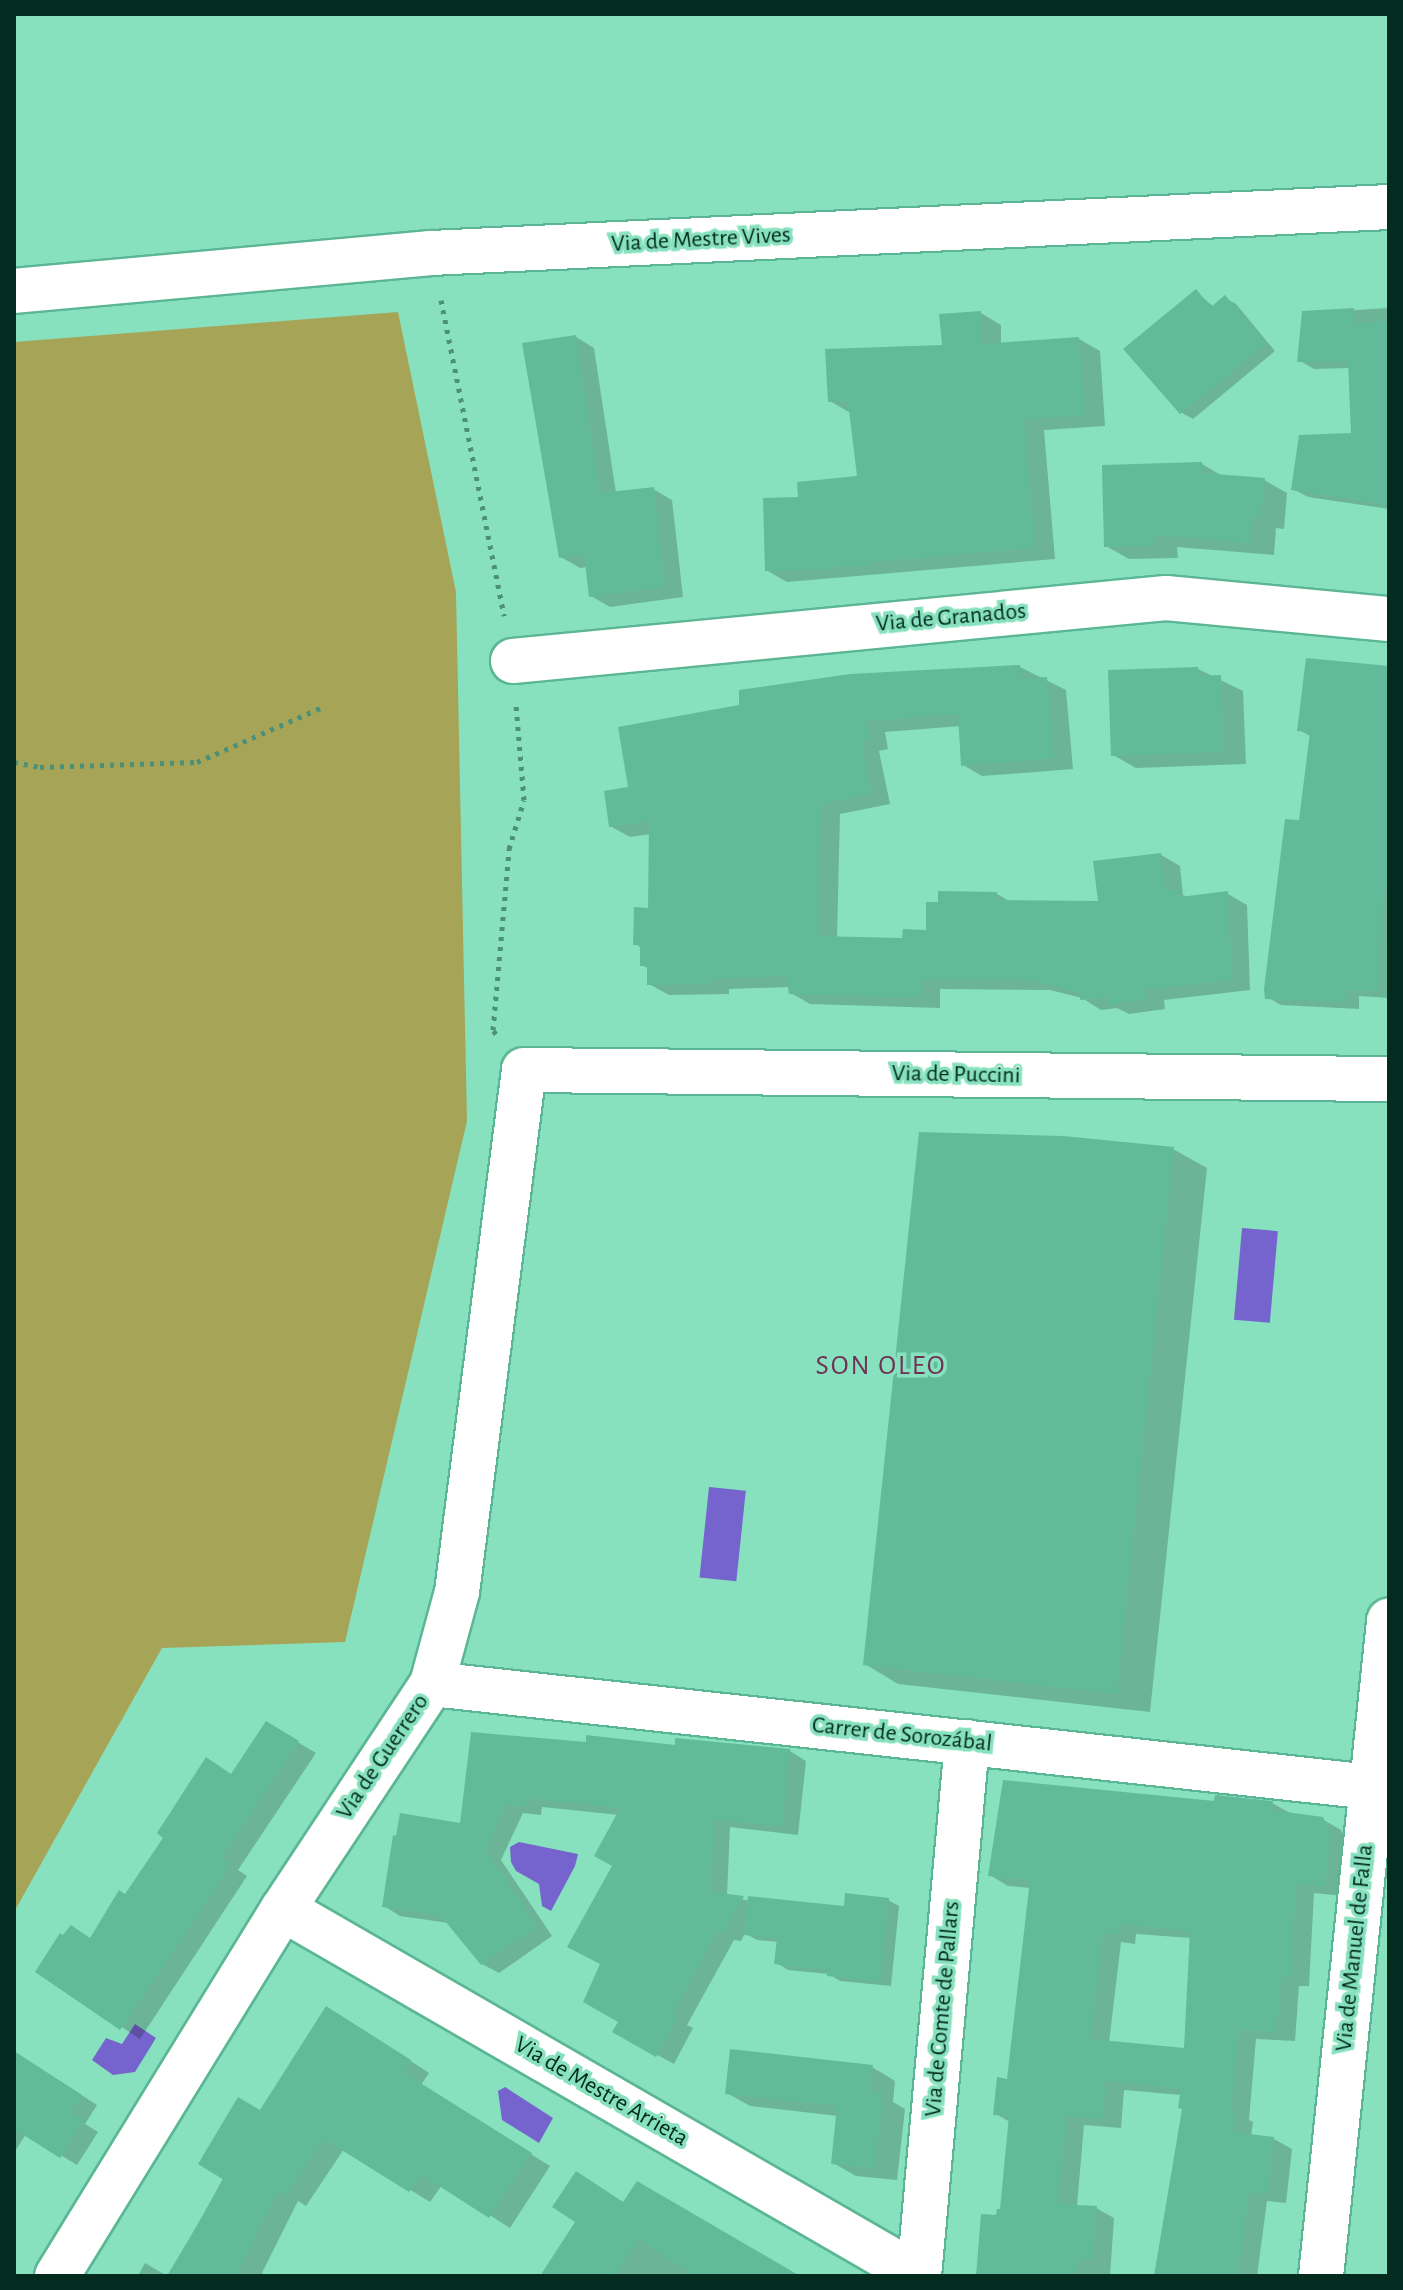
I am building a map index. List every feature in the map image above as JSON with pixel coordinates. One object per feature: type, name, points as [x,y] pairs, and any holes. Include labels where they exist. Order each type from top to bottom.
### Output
[{"type":"street","name":"Via de Mestre Vives","points":[[14,291],[431,253],[1389,207]]},
{"type":"street","name":"Via de Granados","points":[[513,661],[1166,598],[1389,619]]},
{"type":"street","name":"Via de Puccini","points":[[524,1070],[1389,1079]]},
{"type":"street","name":"Via de Guerrero","points":[[57,2276],[283,1909],[432,1684],[457,1592],[524,1070]]},
{"type":"street","name":"Via de Manuel de Falla","points":[[1321,2276],[1389,1621]]},
{"type":"street","name":"Carrer de Sorozábal","points":[[432,1684],[1371,1787]]},
{"type":"street","name":"Via de Comte de Pallars","points":[[919,2276],[967,1742]]},
{"type":"street","name":"Via de Mestre Arrieta","points":[[283,1909],[919,2276]]},
{"type":"path","points":[[14,762],[40,767],[197,762],[323,707]]},
{"type":"shaded area","points":[[398,312],[456,592],[467,1121],[345,1642],[162,1648],[14,1912],[14,342]]},
{"type":"shaded area","points":[[1242,1228],[1278,1231],[1270,1323],[1234,1320]]},
{"type":"shaded area","points":[[709,1487],[746,1491],[736,1581],[699,1578]]},
{"type":"shaded area","points":[[519,1842],[578,1854],[575,1866],[551,1911],[542,1906],[539,1884],[516,1871],[511,1862],[510,1847]]},
{"type":"shaded area","points":[[135,2024],[156,2038],[135,2072],[113,2075],[92,2060],[106,2038],[122,2044]]},
{"type":"shaded area","points":[[505,2087],[553,2118],[539,2143],[502,2120],[498,2091]]},
{"type":"building","points":[[1196,289],[1211,307],[1225,295],[1266,344],[1180,414],[1123,349]]},
{"type":"building","points":[[1354,308],[1355,323],[1389,321],[1389,505],[1291,490],[1299,435],[1351,433],[1348,361],[1297,362],[1302,311]]},
{"type":"building","points":[[981,311],[981,344],[1079,337],[1085,415],[1024,420],[1035,548],[872,562],[872,566],[765,571],[763,498],[798,497],[797,482],[857,476],[848,402],[828,402],[825,349],[942,345],[939,314]]},
{"type":"building","points":[[576,335],[600,493],[654,487],[665,587],[589,597],[584,555],[559,558],[522,343]]},
{"type":"building","points":[[1202,462],[1203,473],[1265,478],[1261,517],[1253,516],[1251,543],[1155,535],[1156,546],[1104,547],[1102,465]]},
{"type":"building","points":[[1306,658],[1389,666],[1389,888],[1383,888],[1378,991],[1345,990],[1345,1002],[1265,999],[1285,819],[1299,820],[1310,732],[1297,731]]},
{"type":"building","points":[[1020,665],[1022,679],[1047,677],[1054,758],[961,766],[958,714],[867,721],[870,739],[861,740],[871,793],[821,804],[818,936],[902,938],[903,929],[926,930],[926,902],[938,902],[938,891],[997,892],[997,900],[1098,901],[1093,861],[1161,853],[1165,891],[1179,890],[1180,897],[1228,891],[1232,980],[1145,990],[1147,999],[1108,1005],[1107,997],[1080,1000],[1080,992],[1029,980],[922,979],[921,998],[789,994],[786,976],[710,979],[710,984],[647,985],[647,966],[640,966],[640,945],[633,945],[634,907],[648,908],[649,821],[609,827],[604,791],[628,787],[618,727],[739,705],[739,690],[850,674]]},
{"type":"building","points":[[1198,667],[1199,676],[1221,675],[1224,752],[1111,756],[1108,670]]},
{"type":"building","points":[[919,1132],[1063,1136],[1174,1147],[1117,1694],[863,1665]]},
{"type":"building","points":[[266,1721],[299,1741],[221,1858],[230,1864],[211,1896],[120,2030],[35,1972],[60,1933],[63,1935],[71,1925],[90,1938],[119,1890],[125,1894],[163,1838],[157,1833],[206,1757],[231,1774]]},
{"type":"building","points":[[471,1732],[586,1742],[586,1735],[675,1745],[675,1738],[790,1749],[782,1827],[714,1819],[711,1892],[744,1896],[724,1933],[717,1932],[672,2014],[678,2017],[656,2057],[612,2032],[618,2022],[583,2002],[600,1964],[567,1947],[612,1866],[594,1856],[620,1808],[526,1798],[525,1807],[506,1805],[486,1850],[537,1926],[481,1965],[441,1916],[382,1907],[393,1835],[396,1836],[400,1813],[460,1823]]},
{"type":"building","points":[[1003,1780],[1214,1801],[1215,1795],[1273,1801],[1271,1810],[1323,1817],[1331,1834],[1325,1887],[1296,1884],[1291,1977],[1281,1976],[1277,2032],[1239,2030],[1231,2109],[1236,2110],[1233,2132],[1274,2137],[1268,2194],[1249,2192],[1238,2276],[1154,2276],[1182,2109],[1178,2108],[1181,2088],[1106,2081],[1103,2119],[1067,2116],[1058,2204],[1097,2206],[1092,2259],[1078,2258],[1076,2276],[976,2276],[981,2214],[996,2215],[997,2209],[1000,2209],[1009,2116],[993,2115],[997,2077],[1007,2079],[1030,1880],[988,1876]],"holes":[[[1118,1924],[1190,1931],[1184,2048],[1091,2039],[1103,1933],[1117,1935]]]},
{"type":"building","points":[[845,1893],[889,1898],[880,1981],[827,1976],[828,1970],[774,1964],[777,1938],[744,1935],[748,1896],[844,1906]]},
{"type":"building","points":[[326,2006],[411,2060],[403,2072],[532,2153],[489,2218],[422,2175],[409,2192],[324,2139],[286,2196],[278,2191],[236,2276],[167,2276],[224,2180],[198,2164],[238,2097],[260,2110]]},
{"type":"building","points":[[730,2049],[873,2065],[870,2092],[883,2094],[875,2168],[831,2164],[837,2106],[725,2094]]},
{"type":"building","points":[[14,2051],[82,2095],[70,2113],[84,2121],[60,2158],[14,2129]]},
{"type":"building","points":[[576,2171],[623,2202],[637,2181],[800,2276],[695,2276],[639,2239],[614,2276],[540,2276],[575,2222],[552,2207]]},
{"type":"district","name":"SON OLEO","points":[[881,1366]]}]
